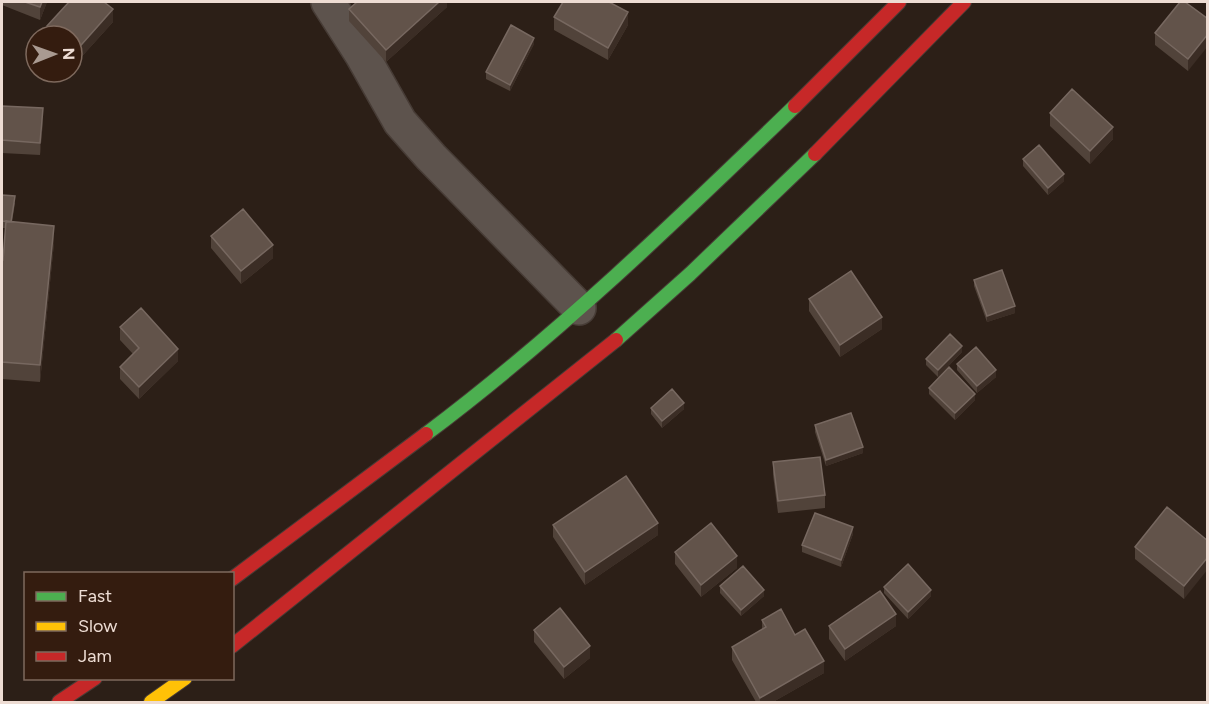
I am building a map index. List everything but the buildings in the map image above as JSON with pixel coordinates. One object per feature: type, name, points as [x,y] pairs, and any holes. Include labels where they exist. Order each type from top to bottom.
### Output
[{"type":"highway","points":[[234,578],[458,410],[579,308],[689,208],[847,56],[899,2]]},
{"type":"highway","points":[[234,644],[602,352],[690,274],[830,140],[964,2]]},
{"type":"highway","points":[[58,702],[92,680]]},
{"type":"highway","points":[[151,702],[182,680]]},
{"type":"street","points":[[328,2],[400,122],[431,157],[579,308]]},
{"type":"traffic: fast","points":[[426,434],[570,317],[795,106]]},
{"type":"traffic: fast","points":[[616,340],[690,274],[815,154]]},
{"type":"traffic: slow","points":[[151,702],[182,680]]},
{"type":"traffic: jam","points":[[795,106],[899,2]]},
{"type":"traffic: jam","points":[[815,154],[964,2]]},
{"type":"traffic: jam","points":[[234,644],[616,340]]},
{"type":"traffic: jam","points":[[234,578],[426,434]]},
{"type":"traffic: jam","points":[[59,702],[92,680]]}]
